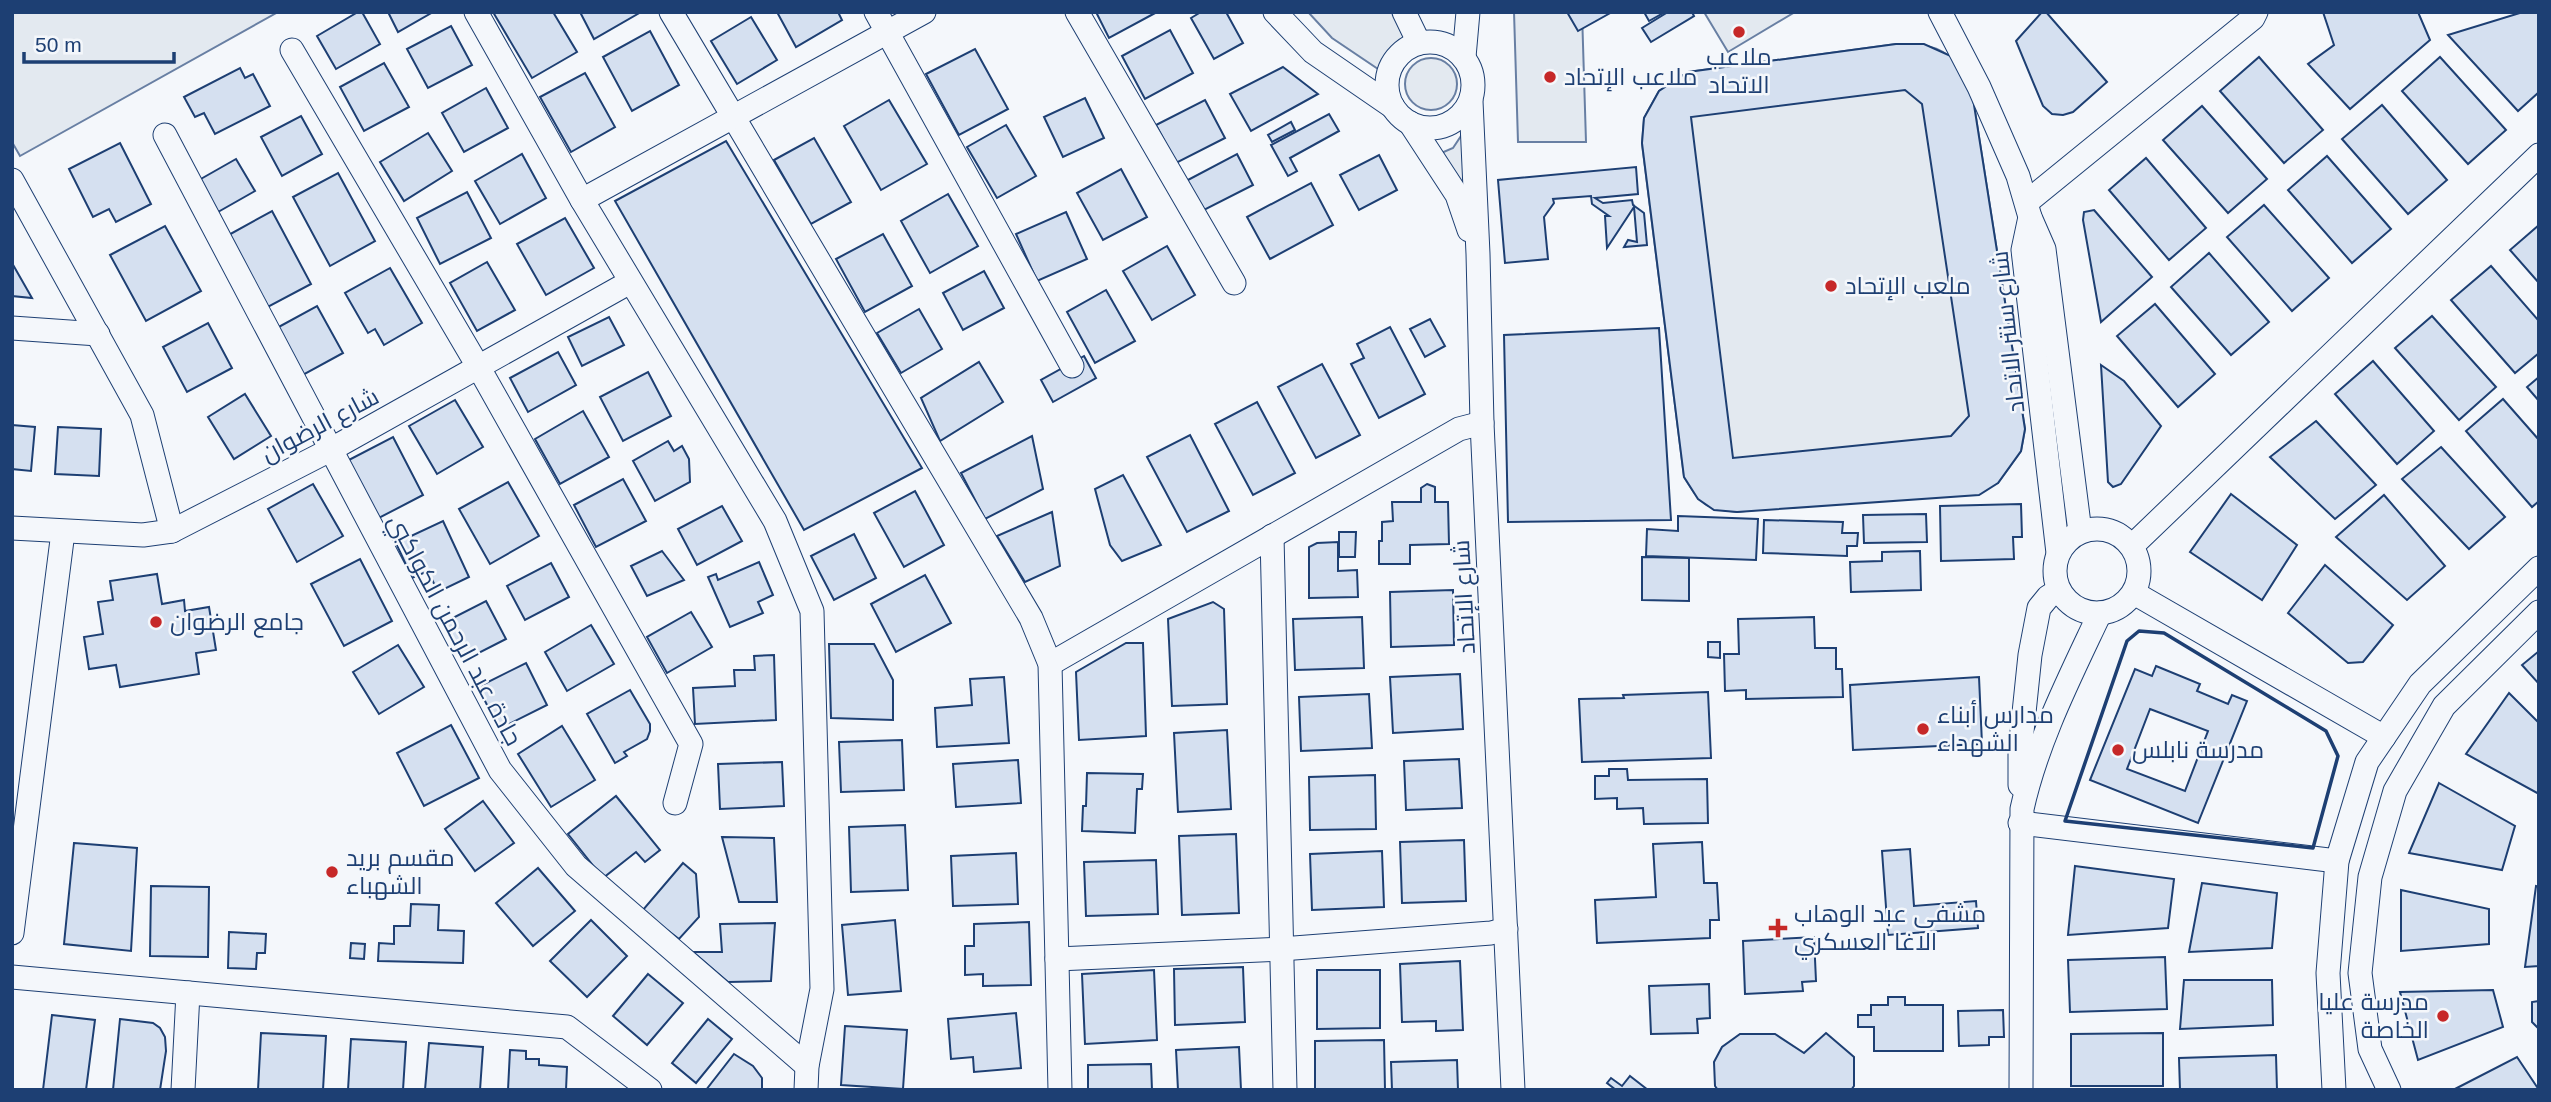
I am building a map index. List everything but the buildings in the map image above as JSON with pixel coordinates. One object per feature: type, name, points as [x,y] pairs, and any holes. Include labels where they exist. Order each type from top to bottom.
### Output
[{"type":"street","points":[[475,12],[630,282],[775,521],[812,611],[822,989],[807,1066],[806,1090]]},
{"type":"street","points":[[671,12],[1031,618],[1050,664],[1060,1090]]},
{"type":"street","points":[[876,12],[1072,366]]},
{"type":"street","points":[[582,200],[924,12]]},
{"type":"street","points":[[1077,12],[1234,283]]},
{"type":"street","points":[[1275,12],[1313,52],[1393,107],[1410,123],[1457,195],[1478,254]]},
{"type":"street","points":[[1404,12],[1419,43]]},
{"type":"street","points":[[1419,43],[1425,12]]},
{"type":"street","points":[[1464,57],[1468,12]]},
{"type":"street","points":[[1940,12],[1979,87],[2018,176],[2028,209],[2253,18],[2256,12]]},
{"type":"street","points":[[1393,107],[1388,95],[1390,68],[1407,48],[1434,41],[1448,45],[1464,57],[1470,65],[1474,79],[1471,101],[1460,117],[1449,125],[1436,128],[1422,128],[1410,123]]},
{"type":"street","points":[[292,50],[479,368],[691,744],[675,803]]},
{"type":"street","name":"شارع الإتحاد","points":[[1471,101],[1482,423],[1513,1090]]},
{"type":"street","name":"جادة عبد الرحمن الكواكبي","points":[[165,135],[500,770],[576,866],[807,1066]]},
{"type":"street","points":[[2132,546],[2539,155]]},
{"type":"street","points":[[12,180],[142,415],[172,531]]},
{"type":"street","name":"شارع سنتر الاتحاد","points":[[2028,209],[2044,249],[2080,532]]},
{"type":"street","name":"شارع سنتر الاتحاد","points":[[2028,209],[2023,250],[2059,553]]},
{"type":"street","name":"شارع الرضوان","points":[[12,528],[143,535],[172,531],[330,450],[630,282]]},
{"type":"street","points":[[12,328],[98,334]]},
{"type":"street","points":[[1050,664],[1459,429],[1482,423]]},
{"type":"street","points":[[2103,529],[2114,532],[2132,546],[2140,569],[2139,582],[2125,603],[2100,614],[2076,608],[2066,600],[2055,578],[2055,566],[2064,545],[2080,532],[2103,529]]},
{"type":"street","points":[[12,933],[63,532]]},
{"type":"street","points":[[1272,536],[1284,1090]]},
{"type":"street","points":[[2334,1090],[2328,973],[2337,861],[2367,762],[2420,684],[2539,568]]},
{"type":"street","points":[[2021,1090],[2020,751],[2030,655],[2039,608],[2048,597],[2059,590]]},
{"type":"street","points":[[2134,593],[2384,737]]},
{"type":"street","points":[[2389,1090],[2370,1049],[2360,973],[2370,877],[2395,792],[2444,706],[2539,612]]},
{"type":"street","points":[[2021,816],[2029,776],[2070,677],[2100,614]]},
{"type":"street","points":[[2021,816],[2337,861]]},
{"type":"street","points":[[1057,958],[1282,949],[1491,933],[1506,929]]},
{"type":"street","points":[[12,977],[567,1027],[650,1090]]},
{"type":"street","points":[[183,1090],[188,993]]},
{"type":"shaded area","points":[[12,12],[278,12],[20,156],[12,142]]},
{"type":"shaded area","points":[[1308,12],[1393,12],[1406,37],[1388,54],[1381,71],[1332,38]]},
{"type":"shaded area","name":"ملاعب الإتحاد","points":[[1514,12],[1582,12],[1586,142],[1518,142]]},
{"type":"shaded area","name":"ملاعب الاتحاد","points":[[1704,12],[1795,12],[1728,52]]},
{"type":"shaded area","name":"ملعب الإتحاد","points":[[1896,44],[1936,49],[1952,58],[1969,73],[2025,429],[2021,451],[1998,483],[1737,512],[1710,507],[1700,499],[1684,477],[1642,144],[1644,118],[1659,91],[1688,72]]},
{"type":"shaded area","points":[[1431,58],[1441,60],[1449,66],[1455,74],[1455,94],[1449,102],[1441,108],[1431,110],[1421,108],[1413,102],[1407,94],[1405,84],[1407,74],[1413,66],[1421,60]]},
{"type":"shaded area","points":[[1463,133],[1469,195],[1439,154],[1453,148]]},
{"type":"wall","points":[[2139,631],[2164,633],[2326,731],[2338,756],[2313,848],[2065,821],[2127,641],[2139,631]]},
{"type":"place","name":"ملاعب الاتحاد","points":[[1739,32]]},
{"type":"place","name":"ملاعب الإتحاد","points":[[1550,77]]},
{"type":"place","name":"ملعب الإتحاد","points":[[1831,286]]},
{"type":"place","name":"جامع الرضوان","points":[[156,622]]},
{"type":"place","name":"مدارس أبناء الشهداء","points":[[1923,729]]},
{"type":"place","name":"مدرسة نابلس","points":[[2118,750]]},
{"type":"place","name":"مقسم بريد الشهباء","points":[[332,872]]},
{"type":"place","name":"مشفى عبد الوهاب الاغا العسكري","points":[[1778,928]]},
{"type":"place","name":"مدرسة عليا الخاصة","points":[[2443,1016]]}]
